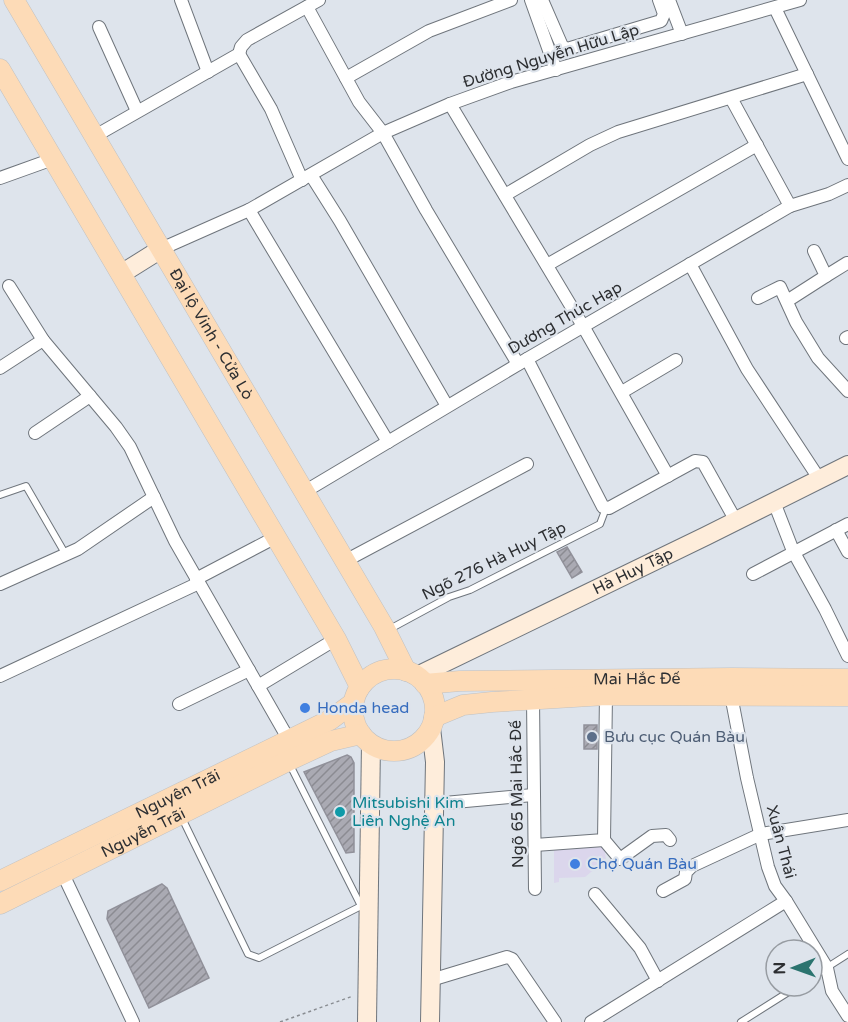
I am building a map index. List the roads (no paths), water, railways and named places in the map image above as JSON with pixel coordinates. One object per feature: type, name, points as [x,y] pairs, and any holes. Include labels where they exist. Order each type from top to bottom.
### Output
[{"type":"main road","name":"Đại lộ Vinh - Cửa Lò","points":[[14,0],[386,631],[416,677]]},
{"type":"main road","points":[[0,69],[336,639],[357,695]]},
{"type":"main road","points":[[394,669],[416,677],[431,694],[434,705],[432,722],[424,738],[415,745],[404,750],[381,749],[366,739],[353,715],[357,695],[372,675],[383,670],[394,669]]},
{"type":"main road","name":"Mai Hắc Đế","points":[[416,677],[460,681],[848,679]]},
{"type":"main road","name":"Nguyên Trãi","points":[[0,881],[57,864],[330,720],[357,695]]},
{"type":"main road","name":"Mai Hắc Đế","points":[[432,722],[463,705],[533,699],[606,695],[848,696]]},
{"type":"main road","points":[[288,761],[331,741],[366,739]]},
{"type":"main road","name":"Nguyễn Trãi","points":[[0,904],[57,864],[180,815],[288,761]]},
{"type":"street","points":[[181,0],[208,72]]},
{"type":"street","points":[[95,136],[239,54],[247,40],[319,0]]},
{"type":"street","points":[[346,78],[429,31],[512,0]]},
{"type":"street","points":[[531,0],[556,70]]},
{"type":"street","points":[[542,0],[562,46],[567,49],[661,21],[664,14],[659,0]]},
{"type":"street","points":[[669,0],[682,34]]},
{"type":"street","name":"Đường Nguyễn Hữu Lập","points":[[161,249],[249,210],[383,133],[450,104],[511,82],[775,9],[800,0]]},
{"type":"street","points":[[307,7],[369,117],[383,133],[426,210],[523,361],[603,507],[606,508],[695,461],[703,462],[736,521]]},
{"type":"street","points":[[775,9],[848,159]]},
{"type":"street","points":[[99,27],[137,111]]},
{"type":"street","points":[[239,54],[307,177],[340,221],[447,406]]},
{"type":"street","points":[[505,195],[607,136],[807,74]]},
{"type":"street","points":[[731,98],[790,206]]},
{"type":"street","points":[[450,104],[583,326],[668,476]]},
{"type":"street","points":[[547,265],[757,145]]},
{"type":"street","points":[[0,178],[53,159]]},
{"type":"street","name":"Dương Thúc Hạp","points":[[304,492],[523,361],[790,206],[829,194],[848,185]]},
{"type":"street","points":[[249,210],[388,442]]},
{"type":"street","points":[[121,274],[161,249]]},
{"type":"street","points":[[814,251],[826,276]]},
{"type":"street","points":[[787,301],[848,263]]},
{"type":"street","points":[[690,264],[747,369],[820,480]]},
{"type":"street","points":[[9,286],[43,340],[130,447],[164,520],[289,740]]},
{"type":"street","points":[[758,298],[780,287],[802,334],[818,358],[848,391]]},
{"type":"street","points":[[0,368],[43,340]]},
{"type":"street","points":[[621,392],[676,360]]},
{"type":"street","points":[[35,433],[90,396]]},
{"type":"street","points":[[345,561],[527,464]]},
{"type":"street","name":"Hà Huy Tập","points":[[416,677],[848,465]]},
{"type":"street","points":[[0,584],[92,541],[154,497]]},
{"type":"street","points":[[774,502],[793,551],[848,656]]},
{"type":"street","points":[[753,574],[848,524]]},
{"type":"street","points":[[836,530],[848,552]]},
{"type":"street","points":[[0,676],[198,581],[276,537]]},
{"type":"street","points":[[258,686],[336,639]]},
{"type":"street","points":[[179,704],[249,670]]},
{"type":"street","points":[[606,695],[604,840],[620,859],[652,836],[666,835],[670,840]]},
{"type":"street","name":"Xuân Thái","points":[[731,695],[747,778],[774,886],[786,901],[826,968],[832,991],[848,1016]]},
{"type":"street","name":"Ngõ 65 Mai Hắc Đế","points":[[533,699],[535,890]]},
{"type":"street","points":[[430,1022],[435,762],[432,722]]},
{"type":"street","points":[[366,739],[367,1022]]},
{"type":"street","points":[[433,804],[533,795]]},
{"type":"street","points":[[663,891],[685,879],[686,872],[692,866],[761,834],[848,820]]},
{"type":"street","points":[[535,844],[604,840]]},
{"type":"street","points":[[57,864],[133,1022]]},
{"type":"street","points":[[595,894],[640,948],[658,981]]},
{"type":"street","points":[[591,1022],[786,901]]},
{"type":"street","points":[[431,980],[507,957],[513,959],[555,1022]]},
{"type":"lane","points":[[0,495],[26,486],[66,555]]},
{"type":"lane","name":"Ngõ 276 Hà Huy Tập","points":[[386,631],[449,597],[470,590],[600,524],[606,508]]},
{"type":"lane","points":[[180,815],[248,954],[259,958],[365,904],[288,761]]},
{"type":"lane","points":[[826,968],[848,954]]},
{"type":"lane","points":[[741,1022],[779,998]]},
{"type":"place","name":"Honda head","points":[[305,708]]},
{"type":"place","name":"Bưu cục Quán Bàu","points":[[592,737]]},
{"type":"place","name":"Mitsubishi Kim Liên Nghệ An","points":[[340,812]]},
{"type":"place","name":"Chợ Quán Bàu","points":[[575,864]]}]
